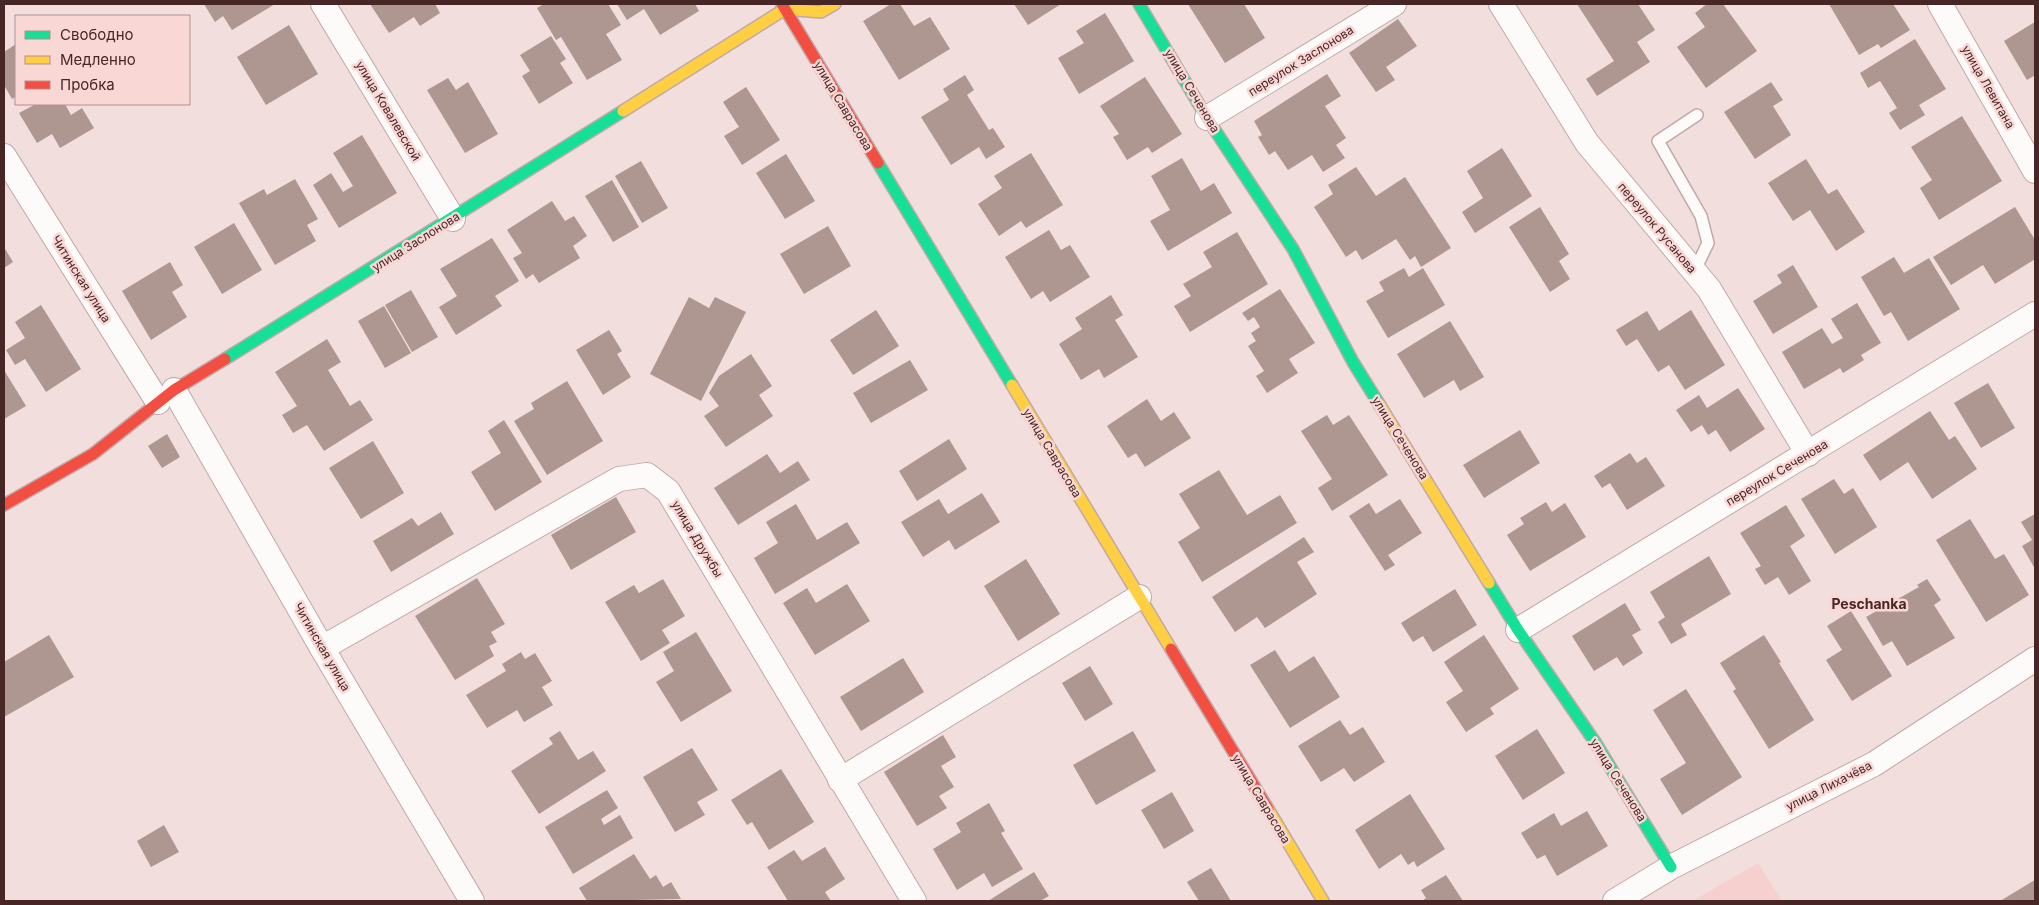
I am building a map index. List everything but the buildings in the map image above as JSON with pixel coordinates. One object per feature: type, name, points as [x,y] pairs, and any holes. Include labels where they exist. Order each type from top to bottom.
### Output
[{"type":"street","name":"улица Ковалевской","points":[[323,4],[453,218]]},
{"type":"street","points":[[783,6],[822,12],[836,4]]},
{"type":"street","name":"улица Сеченова","points":[[1139,4],[1208,118],[1293,249],[1353,362],[1518,630],[1595,742],[1671,866]]},
{"type":"street","name":"переулок Заслонова","points":[[1208,118],[1394,4]]},
{"type":"street","name":"переулок Русанова","points":[[1501,4],[1587,143],[1709,289],[1808,454]]},
{"type":"street","name":"улица Левитана","points":[[1941,4],[2035,171]]},
{"type":"street","name":"улица Заслонова","points":[[4,505],[93,454],[166,396],[453,218],[783,6]]},
{"type":"street","name":"улица Саврасова","points":[[783,6],[1323,901]]},
{"type":"street","name":"Читинская улица","points":[[4,156],[166,396],[322,648],[472,901]]},
{"type":"street","name":"переулок Сеченова","points":[[1518,630],[2035,314]]},
{"type":"street","name":"улица Дружбы","points":[[322,648],[619,479],[647,475],[668,491],[914,901]]},
{"type":"street","points":[[840,780],[1139,597]]},
{"type":"street","name":"улица Лихачёва","points":[[1615,901],[1671,866],[1874,764],[2035,659]]},
{"type":"lane","points":[[1694,272],[1708,243],[1701,216],[1658,141],[1697,115]]},
{"type":"shaded area","points":[[1758,863],[1782,901],[1693,901]]},
{"type":"traffic: fast","points":[[1139,4],[1207,118],[1293,249],[1353,362],[1379,404]]},
{"type":"traffic: fast","points":[[225,359],[623,111]]},
{"type":"traffic: fast","points":[[878,163],[1012,385]]},
{"type":"traffic: fast","points":[[1489,583],[1518,630],[1595,742],[1671,867]]},
{"type":"traffic: slow","points":[[623,111],[785,9],[821,12],[835,4]]},
{"type":"traffic: slow","points":[[1012,385],[1171,649]]},
{"type":"traffic: slow","points":[[1379,404],[1489,583]]},
{"type":"traffic: slow","points":[[1268,809],[1323,901]]},
{"type":"traffic: jam","points":[[782,4],[878,163]]},
{"type":"traffic: jam","points":[[4,505],[93,454],[174,390],[225,359]]},
{"type":"traffic: jam","points":[[1171,649],[1268,809]]},
{"type":"district","name":"Peschanka","points":[[1869,604]]}]
